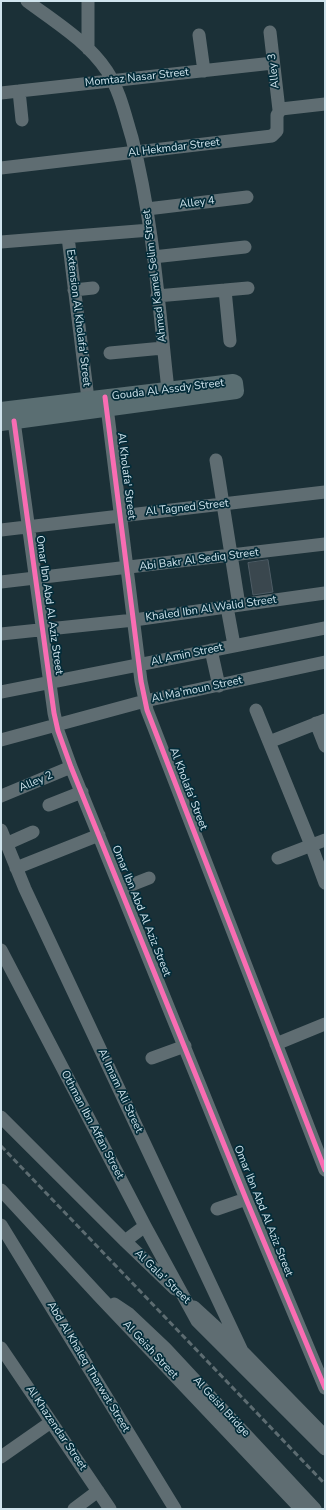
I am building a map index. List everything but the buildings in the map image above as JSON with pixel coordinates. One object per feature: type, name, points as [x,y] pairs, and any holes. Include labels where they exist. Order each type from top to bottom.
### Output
[{"type":"main road","name":"Gouda Al Assdy Street","points":[[8,422],[106,403],[169,395]]},
{"type":"main road","name":"Gouda Al Assdy Street","points":[[1,410],[88,399],[106,403]]},
{"type":"street","name":"Ahmed Kamel Selim Street","points":[[27,1],[88,49],[106,70],[122,101],[147,209],[169,395]]},
{"type":"street","points":[[88,1],[88,49]]},
{"type":"street","name":"Alley 3","points":[[270,32],[279,110]]},
{"type":"street","points":[[199,35],[204,71]]},
{"type":"street","name":"Momtaz Nasar Street","points":[[1,93],[273,63]]},
{"type":"street","points":[[19,91],[22,120]]},
{"type":"street","points":[[279,110],[284,108],[325,104]]},
{"type":"street","name":"Al Hekmdar Street","points":[[1,168],[272,136],[277,132],[277,115],[279,110]]},
{"type":"street","name":"Alley 4","points":[[147,209],[247,197]]},
{"type":"street","points":[[1,242],[150,230]]},
{"type":"street","name":"Extension Al Kholafa' Street","points":[[68,237],[88,399]]},
{"type":"street","points":[[153,256],[245,247]]},
{"type":"street","points":[[74,290],[93,288]]},
{"type":"street","points":[[157,296],[248,288]]},
{"type":"street","points":[[225,290],[230,341]]},
{"type":"street","points":[[110,353],[164,348]]},
{"type":"street","name":"Al Kholafa' Street","points":[[106,403],[139,665],[150,720],[325,1170]]},
{"type":"street","name":"Omar Ibn Abd Al Aziz Street","points":[[8,422],[28,526],[56,724],[71,767],[246,1199],[325,1388]]},
{"type":"street","points":[[216,460],[231,556],[234,645]]},
{"type":"street","name":"Al Tagned Street","points":[[1,530],[325,492]]},
{"type":"street","name":"Abi Bakr Al Sediq Street","points":[[1,582],[325,544]]},
{"type":"street","name":"Khaled Ibn Al Walid Street","points":[[1,634],[134,620],[325,593]]},
{"type":"street","name":"Al Amin Street","points":[[1,692],[325,628]]},
{"type":"street","points":[[211,650],[219,686]]},
{"type":"street","name":"Al Ma'moun Street","points":[[1,740],[145,701],[325,662]]},
{"type":"street","points":[[256,710],[325,883]]},
{"type":"street","points":[[269,742],[320,722],[325,746]]},
{"type":"street","name":"Alley 2","points":[[1,796],[71,767]]},
{"type":"street","points":[[49,806],[82,792]]},
{"type":"street","name":"Al Imam Ali Street","points":[[1,830],[16,868],[242,1350]]},
{"type":"street","points":[[6,844],[33,832]]},
{"type":"street","points":[[16,868],[99,835]]},
{"type":"street","points":[[278,858],[325,840]]},
{"type":"street","points":[[121,889],[149,878]]},
{"type":"street","name":"Othman Ibn Affan Street","points":[[1,950],[145,1226],[197,1321],[205,1331],[325,1450]]},
{"type":"street","points":[[276,1044],[325,1024]]},
{"type":"street","points":[[152,1058],[185,1046]]},
{"type":"street","name":"Al Gala' Street","points":[[1,1117],[125,1241],[185,1299],[242,1350],[325,1436]]},
{"type":"street","name":"Al Geish Street","points":[[1,1190],[301,1509]]},
{"type":"street","points":[[218,1209],[246,1199]]},
{"type":"street","name":"Abd Al Khaleq Tharwat Street","points":[[1,1225],[175,1509]]},
{"type":"street","points":[[125,1241],[145,1226]]},
{"type":"street","name":"Al Geish Bridge","points":[[101,1298],[129,1314],[165,1348],[315,1509]]},
{"type":"street","name":"Al Khazendar Street","points":[[1,1348],[6,1365],[51,1422],[110,1509]]},
{"type":"street","points":[[1,1457],[51,1422]]},
{"type":"street","points":[[74,1509],[98,1491]]},
{"type":"railway","points":[[1,1146],[325,1484]]},
{"type":"cycle path","points":[[105,397],[141,681],[147,710],[325,1170]]},
{"type":"cycle path","points":[[14,421],[54,713],[58,731],[71,767],[246,1199],[325,1388]]}]
